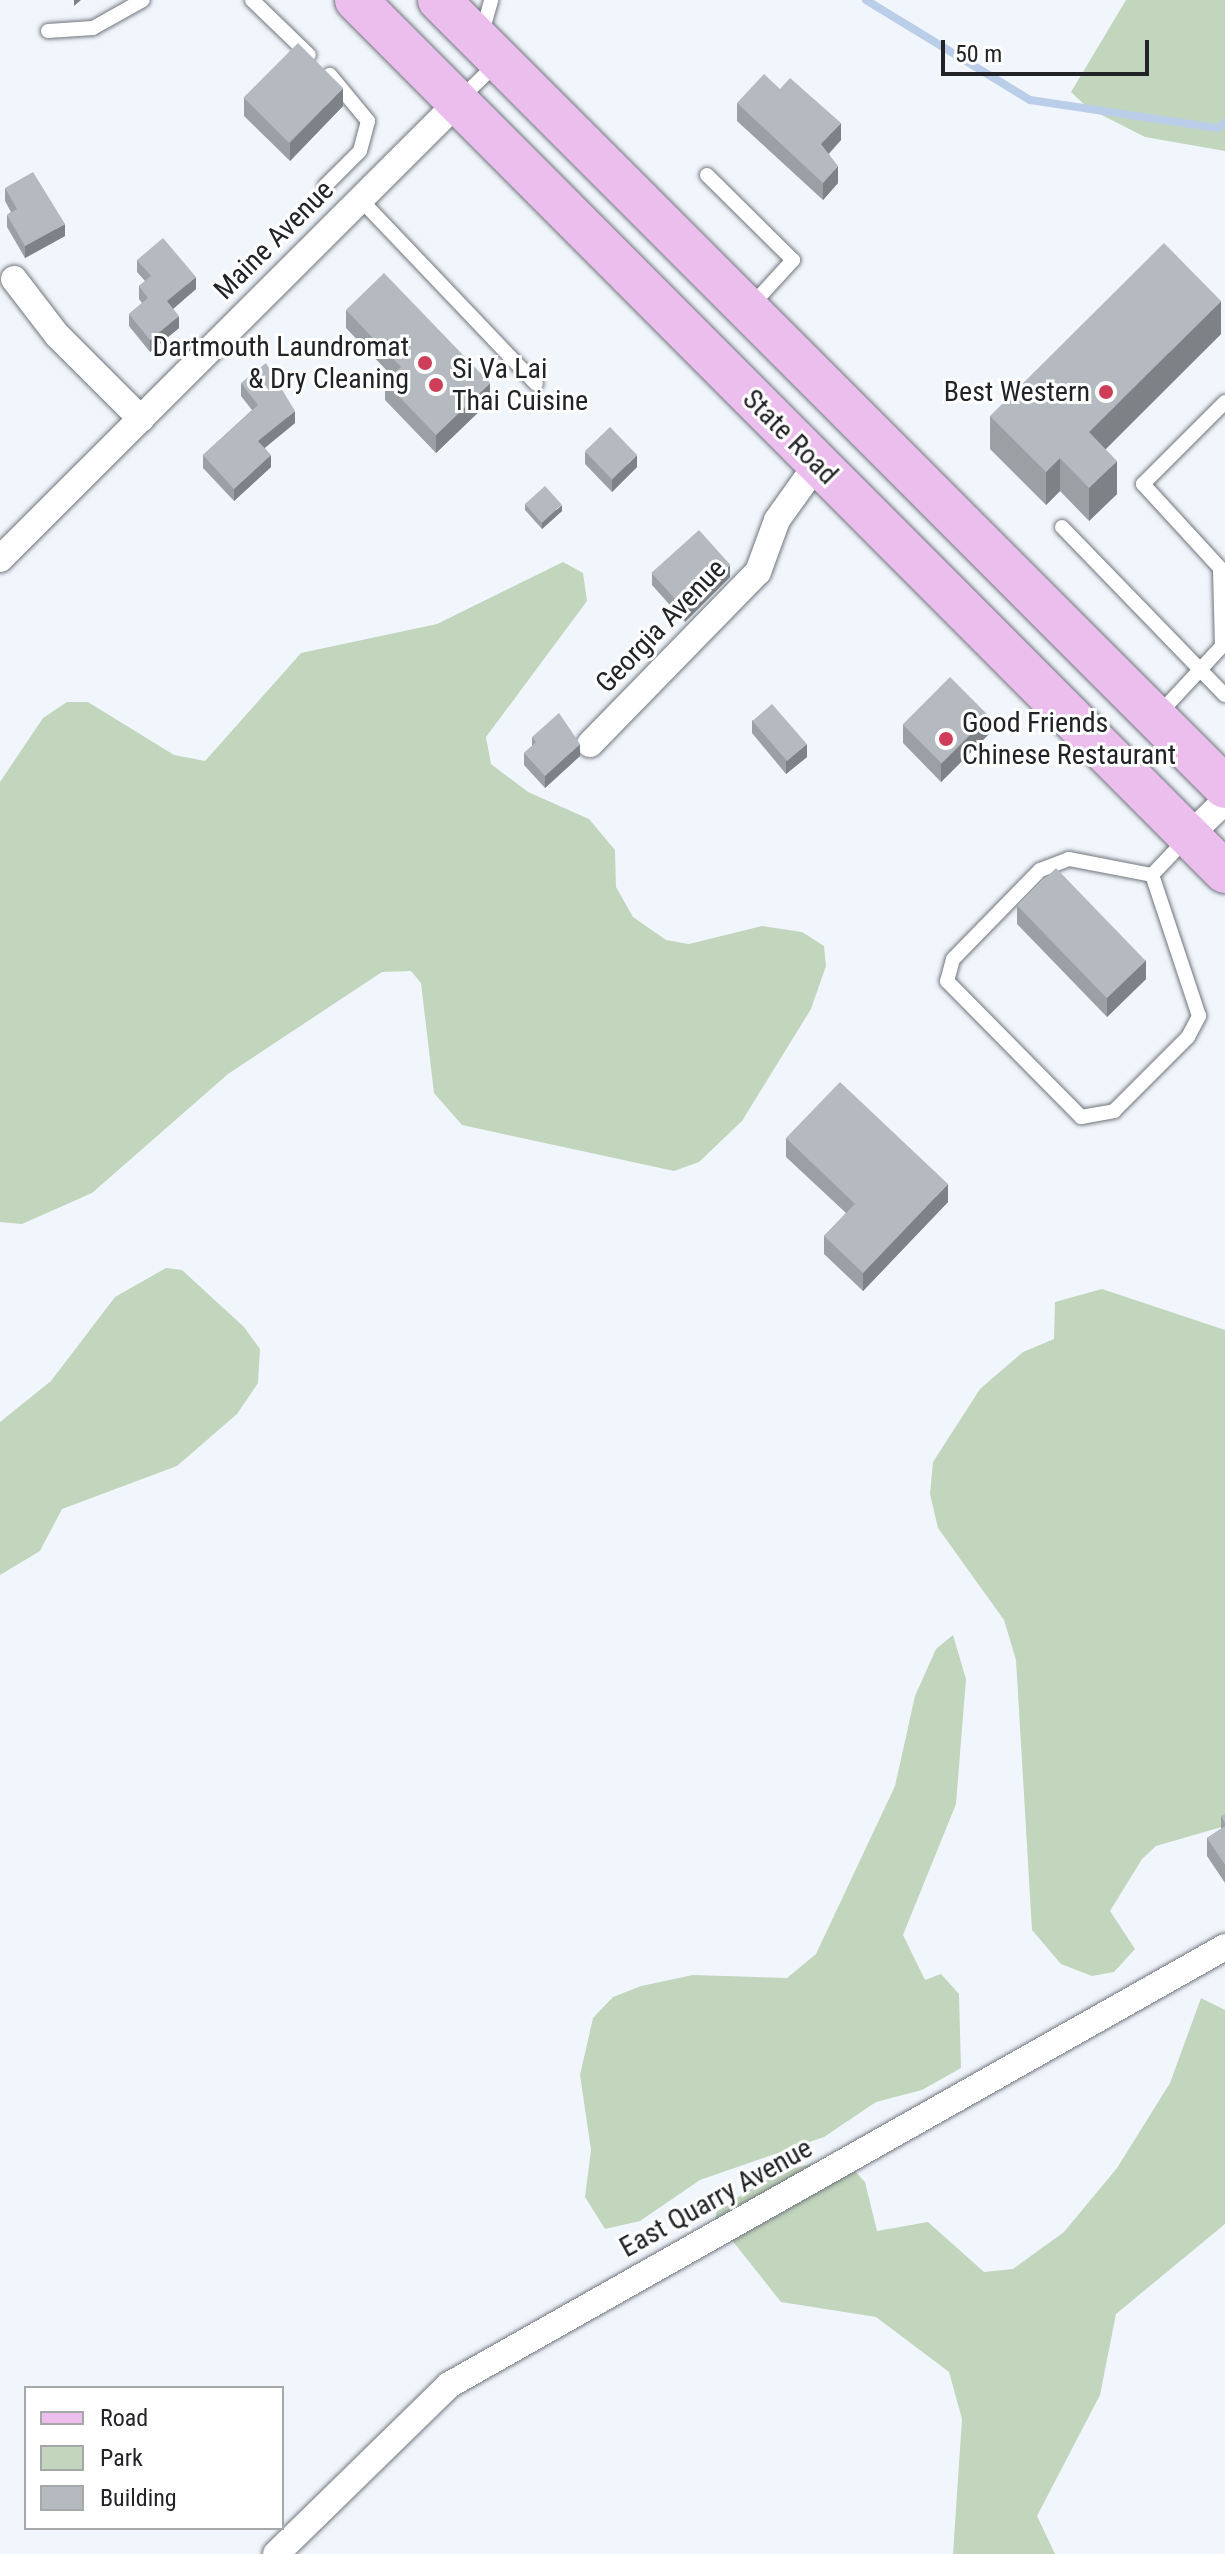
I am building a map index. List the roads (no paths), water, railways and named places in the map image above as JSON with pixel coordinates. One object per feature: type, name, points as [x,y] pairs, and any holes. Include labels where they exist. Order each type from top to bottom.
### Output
[{"type":"main road","name":"State Road","points":[[356,0],[1225,872]]},
{"type":"main road","points":[[439,0],[1225,787]]},
{"type":"street","name":"Maine Avenue","points":[[0,559],[458,102]]},
{"type":"street","points":[[14,279],[141,419]]},
{"type":"street","name":"Georgia Avenue","points":[[590,744],[758,572],[777,520],[817,464]]},
{"type":"street","points":[[1189,836],[1225,801]]},
{"type":"street","name":"East Quarry Avenue","points":[[276,2554],[449,2385],[1225,1947]]},
{"type":"lane","points":[[48,31],[93,28],[143,0]]},
{"type":"lane","points":[[252,0],[365,110],[360,151],[325,186]]},
{"type":"lane","points":[[458,102],[489,50],[491,0]]},
{"type":"lane","points":[[707,175],[793,260],[748,309]]},
{"type":"lane","points":[[360,199],[536,384]]},
{"type":"lane","points":[[1156,717],[1222,646],[1220,568],[1143,484],[1225,402]]},
{"type":"lane","points":[[1062,527],[1225,695]]},
{"type":"lane","points":[[1152,875],[1189,836]]},
{"type":"lane","points":[[1069,859],[1152,875],[1199,1016],[1188,1037],[1114,1111],[1081,1117],[947,981],[953,959],[1040,870],[1069,859]]},
{"type":"waterway","points":[[866,0],[1030,100],[1218,128],[1225,123]]},
{"type":"place","name":"Dartmouth Laundromat & Dry Cleaning","points":[[425,363]]},
{"type":"place","name":"Si Va Lai Thai Cuisine","points":[[436,385]]},
{"type":"place","name":"Best Western","points":[[1106,392]]},
{"type":"place","name":"Good Friends Chinese Restaurant","points":[[946,739]]}]
